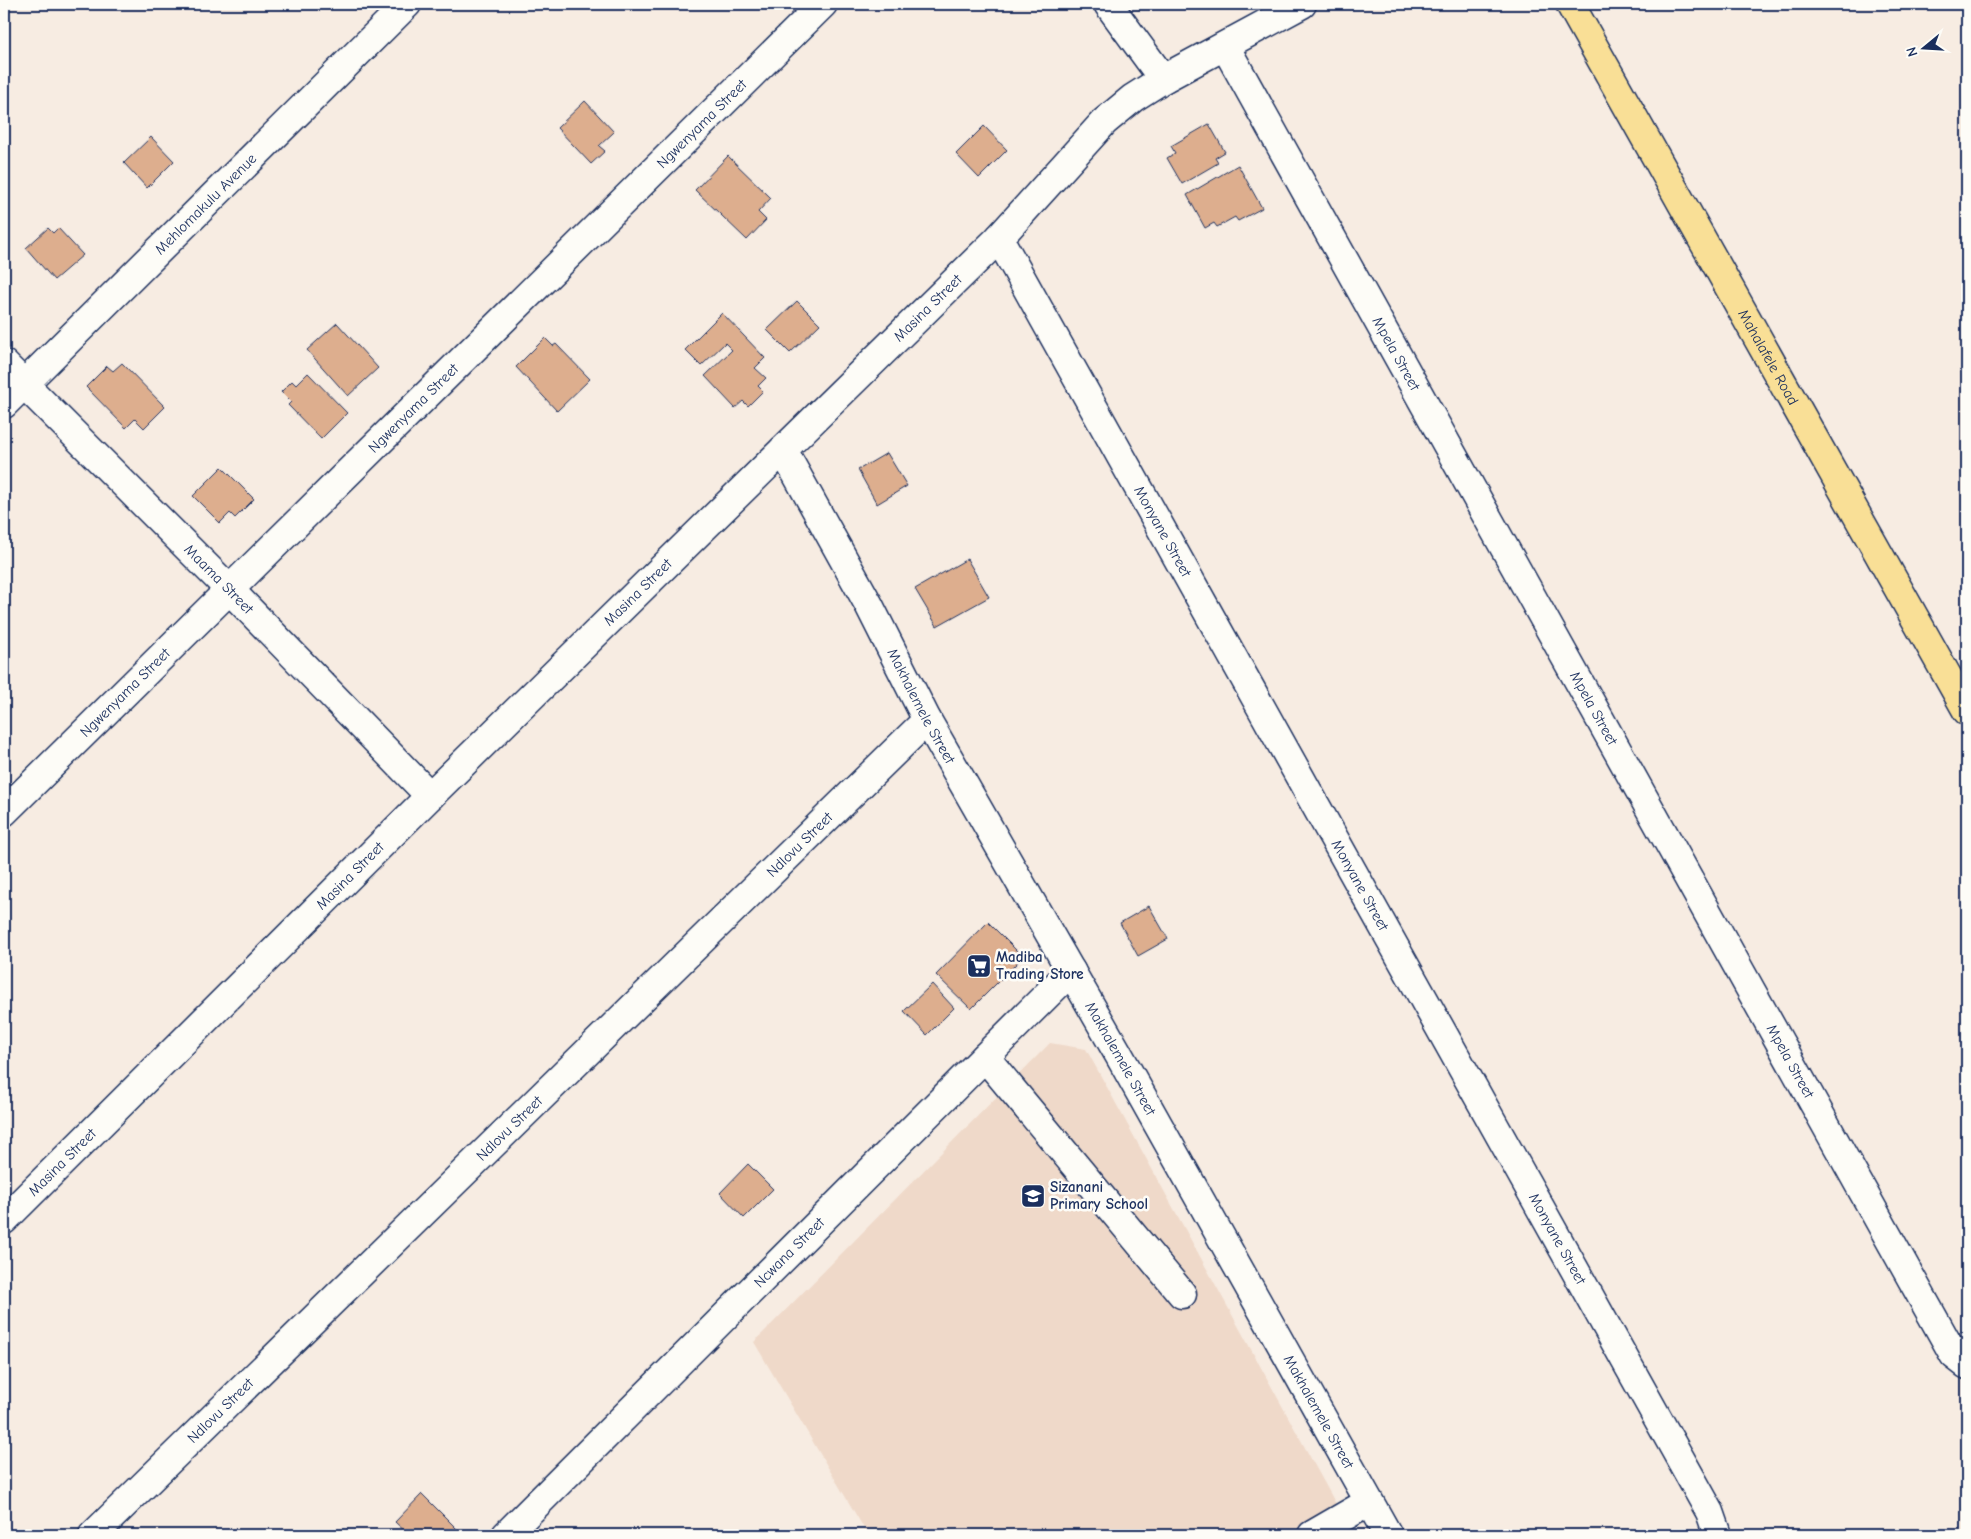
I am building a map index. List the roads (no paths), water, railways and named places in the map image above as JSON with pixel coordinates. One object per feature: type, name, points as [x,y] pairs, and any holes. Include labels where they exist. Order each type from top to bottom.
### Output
[{"type":"main road","name":"Mahalafele Road","points":[[1570,4],[1967,711]]},
{"type":"street","name":"Mehlomakulu Avenue","points":[[4,404],[407,4]]},
{"type":"street","name":"Ngwenyama Street","points":[[4,812],[823,4]]},
{"type":"street","points":[[1108,4],[1163,79]]},
{"type":"street","name":"Masina Street","points":[[4,1220],[430,796],[999,238],[1104,122],[1133,98],[1163,79],[1302,4]]},
{"type":"street","name":"Mpela Street","points":[[1225,46],[1954,1355],[1967,1365]]},
{"type":"street","name":"Monyane Street","points":[[999,238],[1710,1512],[1718,1535]]},
{"type":"street","name":"Maama Street","points":[[4,364],[229,589],[430,796]]},
{"type":"street","name":"Makhalemele Street","points":[[783,450],[869,606],[927,720],[1071,971],[1388,1535]]},
{"type":"street","name":"Ndlovu Street","points":[[93,1535],[927,720]]},
{"type":"street","name":"Ncwana Street","points":[[506,1535],[1071,971]]},
{"type":"street","points":[[985,1057],[1182,1294]]},
{"type":"street","points":[[1312,1535],[1370,1502]]},
{"type":"place","name":"Madiba Trading Store","points":[[979,966]]},
{"type":"place","name":"Sizanani Primary School","points":[[1033,1196]]}]
